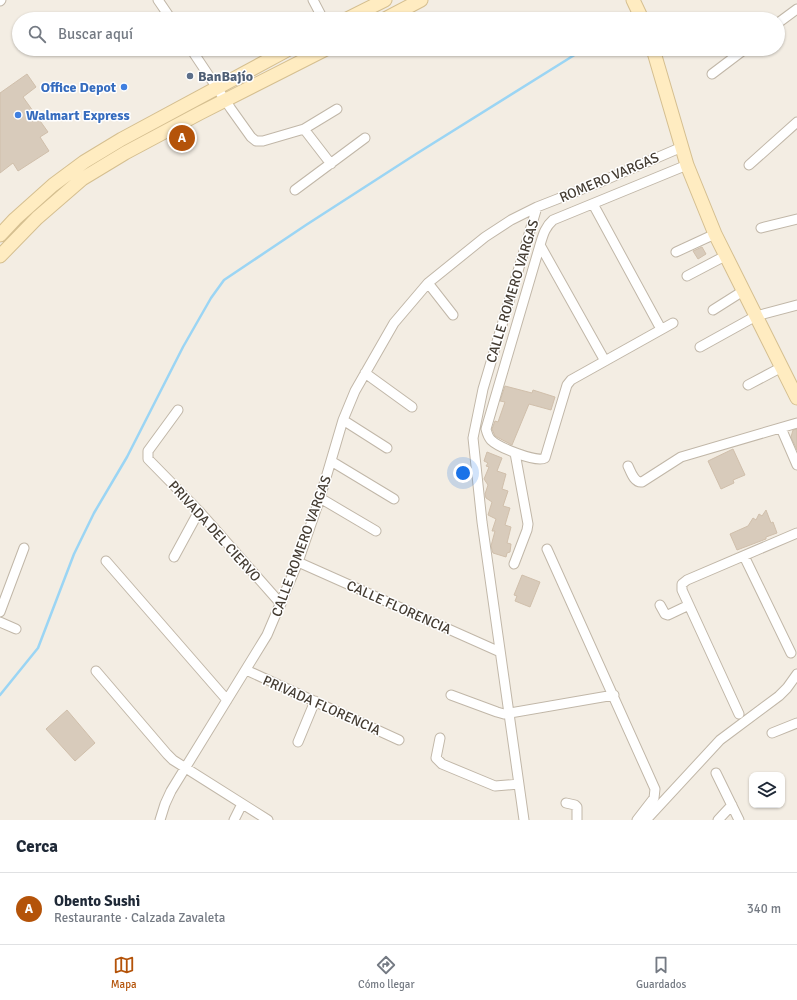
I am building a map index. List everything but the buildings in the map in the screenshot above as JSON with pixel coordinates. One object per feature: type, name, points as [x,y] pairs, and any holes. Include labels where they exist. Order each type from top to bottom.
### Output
[{"type":"main road","points":[[360,12],[383,0]]},
{"type":"main road","points":[[398,12],[421,0]]},
{"type":"main road","points":[[633,0],[639,12]]},
{"type":"main road","points":[[0,235],[53,185],[76,167],[122,139],[276,56]]},
{"type":"main road","points":[[0,256],[42,214],[82,179],[143,143],[312,56]]},
{"type":"main road","points":[[655,56],[687,165],[715,234],[797,398]]},
{"type":"street","points":[[158,0],[166,12]]},
{"type":"street","points":[[313,0],[319,12]]},
{"type":"street","points":[[785,18],[797,9]]},
{"type":"street","points":[[196,56],[251,137],[256,141],[263,141],[304,129],[337,109]]},
{"type":"street","points":[[712,74],[736,56]]},
{"type":"street","points":[[749,165],[797,122]]},
{"type":"street","points":[[304,129],[330,164]]},
{"type":"street","points":[[295,190],[366,138]]},
{"type":"street","name":"ROMERO VARGAS","points":[[537,207],[682,147]]},
{"type":"street","points":[[673,322],[571,380],[567,385],[545,458],[539,460],[515,452],[495,443],[490,439],[486,429],[544,231],[548,225],[553,220],[687,165]]},
{"type":"street","points":[[593,204],[662,329]]},
{"type":"street","name":"CALLE ROMERO VARGAS","points":[[160,820],[168,797],[267,634],[298,562],[320,498],[343,420],[355,391],[394,323],[428,283],[485,237],[511,220],[537,207]]},
{"type":"street","name":"CALLE ROMERO VARGAS","points":[[524,820],[482,522],[473,438],[482,389],[537,207]]},
{"type":"street","points":[[761,228],[797,219]]},
{"type":"street","points":[[676,252],[715,234]]},
{"type":"street","points":[[540,245],[605,361]]},
{"type":"street","points":[[687,276],[725,256]]},
{"type":"street","points":[[428,283],[453,315]]},
{"type":"street","points":[[713,310],[743,291]]},
{"type":"street","points":[[700,348],[756,316],[797,305]]},
{"type":"street","points":[[748,385],[782,367]]},
{"type":"street","points":[[365,373],[412,407]]},
{"type":"street","name":"PRIVADA DEL CIERVO","points":[[178,410],[148,452],[148,459],[199,511],[280,604]]},
{"type":"street","points":[[343,420],[387,448]]},
{"type":"street","points":[[628,466],[635,480],[642,482],[681,457],[797,423]]},
{"type":"street","points":[[781,428],[797,465]]},
{"type":"street","points":[[514,564],[528,524],[515,452]]},
{"type":"street","points":[[331,461],[394,499]]},
{"type":"street","points":[[320,498],[376,531]]},
{"type":"street","points":[[174,556],[199,511]]},
{"type":"street","points":[[739,714],[689,606],[682,590],[682,584],[687,580],[797,533]]},
{"type":"street","points":[[0,612],[24,548]]},
{"type":"street","points":[[547,549],[655,789],[654,798],[637,820]]},
{"type":"street","points":[[744,556],[791,653]]},
{"type":"street","points":[[106,561],[227,700]]},
{"type":"street","name":"CALLE FLORENCIA","points":[[298,562],[500,652]]},
{"type":"street","points":[[660,605],[665,614],[668,616],[689,606]]},
{"type":"street","points":[[0,622],[16,629]]},
{"type":"street","name":"PRIVADA FLORENCIA","points":[[246,670],[399,740]]},
{"type":"street","points":[[96,671],[167,754],[268,820]]},
{"type":"street","points":[[649,819],[663,801],[716,744],[779,696],[797,674]]},
{"type":"street","points":[[451,695],[504,714],[614,695]]},
{"type":"street","points":[[298,742],[315,701]]},
{"type":"street","points":[[772,733],[797,723]]},
{"type":"street","points":[[440,738],[436,758],[442,764],[495,786],[519,784]]},
{"type":"street","points":[[716,773],[739,820]]},
{"type":"street","points":[[655,794],[663,801]]},
{"type":"street","points":[[566,803],[577,807],[578,820]]},
{"type":"street","points":[[234,820],[242,804]]},
{"type":"street","points":[[718,820],[732,805]]},
{"type":"waterway","points":[[0,695],[38,648],[74,554],[94,513],[127,457],[183,347],[211,298],[224,280],[416,154],[573,56]]},
{"type":"place","name":"BanBajío","points":[[190,76]]},
{"type":"place","name":"Office Depot","points":[[124,87]]},
{"type":"place","name":"Walmart Express","points":[[18,115]]},
{"type":"place","name":"Obento Sushi","points":[[182,138]]}]
